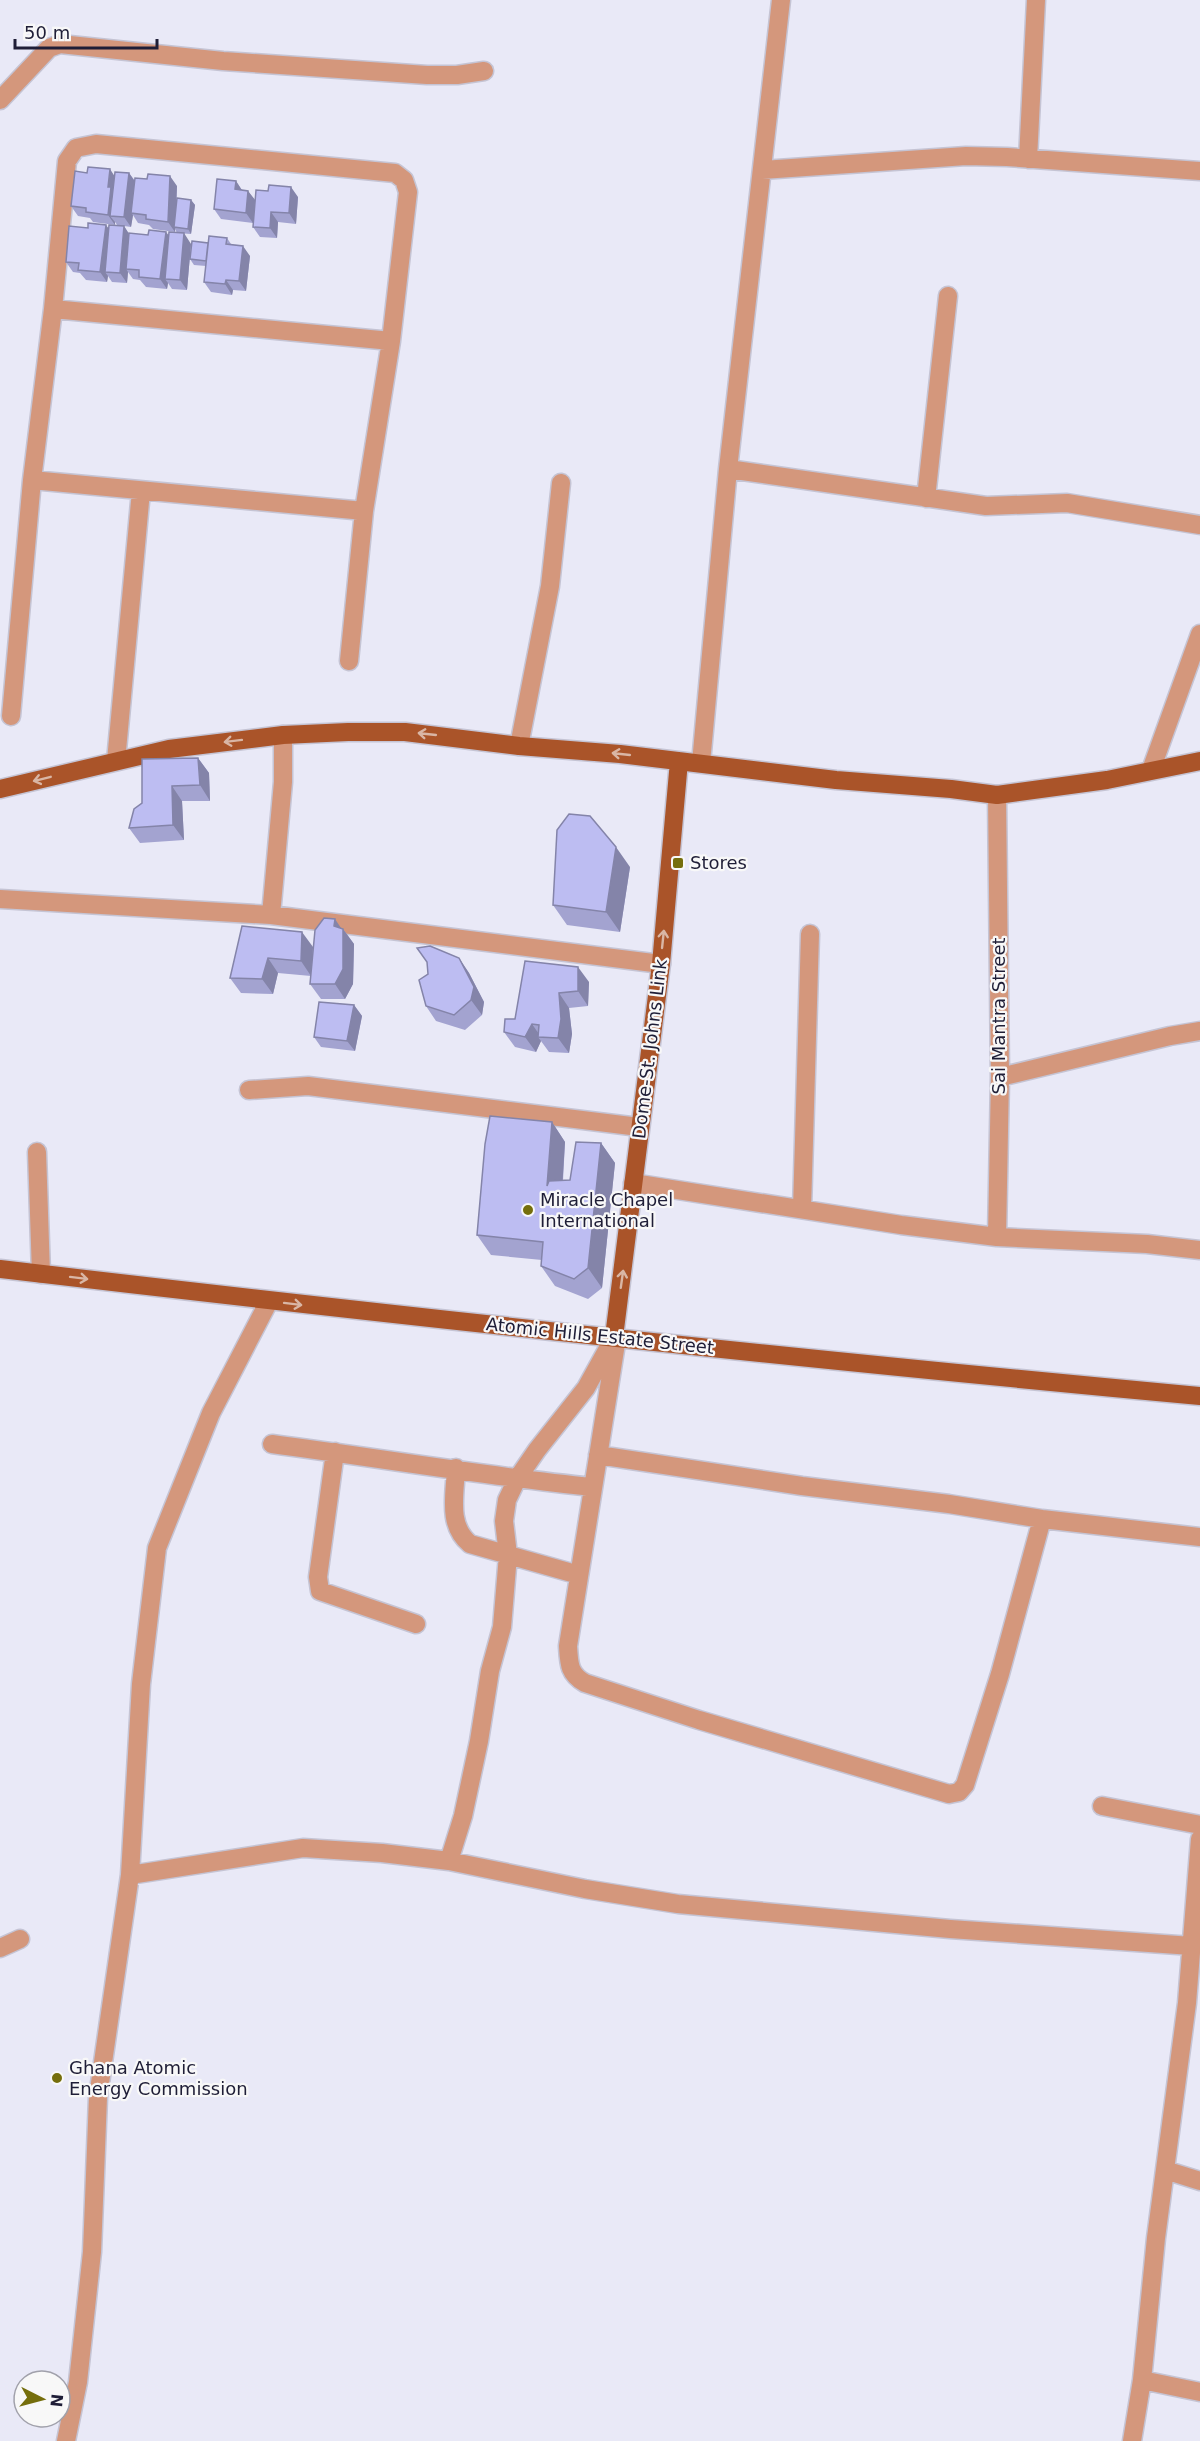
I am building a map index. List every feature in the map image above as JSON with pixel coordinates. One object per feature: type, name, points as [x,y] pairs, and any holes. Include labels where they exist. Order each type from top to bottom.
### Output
[{"type":"main road","points":[[0,789],[169,750],[283,735],[405,732],[519,746],[701,763],[836,780],[997,795],[1107,780],[1200,761]]},
{"type":"main road","name":"Dome-St. Johns Link","points":[[616,1337],[660,964],[679,761]]},
{"type":"main road","name":"Atomic Hills Estate Street","points":[[0,1269],[269,1301],[870,1366],[1200,1396]]},
{"type":"street","points":[[701,763],[728,469],[781,0]]},
{"type":"street","points":[[1028,159],[1036,0]]},
{"type":"street","points":[[0,100],[49,48],[60,44],[223,61],[427,75],[484,71]]},
{"type":"street","points":[[11,716],[32,480],[53,309],[67,161],[76,148],[96,144],[394,173],[404,180],[408,192],[391,341],[364,511],[349,661]]},
{"type":"street","points":[[762,170],[966,156],[1200,171]]},
{"type":"street","points":[[926,498],[948,296]]},
{"type":"street","points":[[53,309],[391,341]]},
{"type":"street","points":[[728,469],[986,506],[1067,503],[1200,525]]},
{"type":"street","points":[[32,480],[364,511]]},
{"type":"street","points":[[519,746],[550,586],[561,483]]},
{"type":"street","points":[[116,761],[141,491]]},
{"type":"street","points":[[1151,770],[1200,634]]},
{"type":"street","points":[[271,915],[283,782],[283,735]]},
{"type":"street","name":"Sai Mantra Street","points":[[997,795],[1000,1077],[997,1237]]},
{"type":"street","points":[[0,899],[271,915],[660,964]]},
{"type":"street","points":[[802,1209],[810,934]]},
{"type":"street","points":[[1000,1077],[1170,1036],[1200,1031]]},
{"type":"street","points":[[249,1090],[308,1086],[639,1127]]},
{"type":"street","points":[[37,1152],[41,1274]]},
{"type":"street","points":[[633,1183],[901,1225],[997,1237],[1147,1244],[1200,1250]]},
{"type":"street","points":[[66,2441],[78,2382],[92,2252],[98,2097],[130,1875],[141,1684],[158,1548],[211,1413],[269,1301]]},
{"type":"street","points":[[616,1337],[568,1646],[570,1670],[575,1677],[585,1683],[699,1720],[954,1794],[965,1785],[1000,1674],[1042,1519]]},
{"type":"street","points":[[449,1861],[463,1816],[479,1741],[490,1671],[502,1627],[508,1555],[504,1521],[507,1500],[517,1479],[537,1450],[586,1388],[616,1337]]},
{"type":"street","points":[[272,1444],[456,1468],[517,1479],[592,1487]]},
{"type":"street","points":[[335,1452],[318,1577],[320,1591],[416,1623]]},
{"type":"street","points":[[598,1455],[1042,1519],[1200,1537]]},
{"type":"street","points":[[456,1468],[453,1517],[459,1532],[470,1544],[579,1575]]},
{"type":"street","points":[[1102,1806],[1200,1825]]},
{"type":"street","points":[[1132,2441],[1142,2380],[1165,2170],[1187,2002],[1200,1839]]},
{"type":"street","points":[[130,1875],[303,1848],[382,1853],[449,1861],[585,1889],[678,1904],[950,1929],[1191,1946]]},
{"type":"street","points":[[0,1948],[20,1939]]},
{"type":"street","points":[[1165,2170],[1200,2181]]},
{"type":"street","points":[[1142,2380],[1200,2392]]},
{"type":"building","points":[[88,167],[110,169],[108,215],[86,212],[86,208],[71,206],[75,171],[87,173]]},
{"type":"building","points":[[115,172],[129,173],[124,217],[110,216]]},
{"type":"building","points":[[148,174],[170,176],[168,222],[146,219],[146,215],[131,213],[135,178],[147,179]]},
{"type":"building","points":[[217,179],[236,181],[235,189],[248,191],[246,213],[214,209]]},
{"type":"building","points":[[269,185],[291,187],[289,213],[271,212],[270,228],[253,227],[256,190],[268,191]]},
{"type":"building","points":[[177,198],[191,200],[188,229],[174,227]]},
{"type":"building","points":[[88,223],[106,225],[100,272],[78,270],[79,263],[66,262],[69,226],[88,228]]},
{"type":"building","points":[[109,225],[124,226],[120,273],[105,272]]},
{"type":"building","points":[[149,230],[166,232],[160,279],[139,277],[139,270],[126,269],[129,233],[148,235]]},
{"type":"building","points":[[169,232],[184,233],[180,280],[165,279]]},
{"type":"building","points":[[209,236],[227,238],[226,244],[243,246],[239,281],[226,280],[225,284],[204,282]]},
{"type":"building","points":[[192,241],[208,243],[206,261],[190,259]]},
{"type":"building","points":[[198,758],[200,785],[172,786],[173,825],[129,828],[134,809],[142,803],[142,759]]},
{"type":"building","points":[[569,814],[590,816],[616,847],[606,912],[553,905],[557,830]]},
{"type":"building","points":[[324,918],[335,919],[334,926],[343,929],[343,969],[335,984],[310,984],[315,930]]},
{"type":"building","points":[[242,926],[302,932],[301,961],[268,958],[262,979],[230,978]]},
{"type":"building","points":[[430,946],[459,958],[474,987],[471,1000],[454,1015],[426,1006],[419,980],[428,974],[427,962],[417,948]]},
{"type":"building","points":[[525,961],[578,967],[578,991],[559,993],[561,1019],[558,1038],[538,1037],[539,1025],[532,1024],[525,1037],[504,1032],[505,1019],[515,1019]]},
{"type":"building","points":[[319,1002],[354,1005],[347,1041],[314,1037]]},
{"type":"building","points":[[490,1116],[552,1122],[547,1186],[549,1181],[570,1180],[576,1142],[601,1143],[588,1268],[574,1279],[541,1266],[543,1242],[477,1235],[485,1144]]},
{"type":"place","name":"Stores","points":[[678,863]]},
{"type":"place","name":"Miracle Chapel International","points":[[528,1210]]},
{"type":"place","name":"Ghana Atomic Energy Commission","points":[[57,2078]]}]
